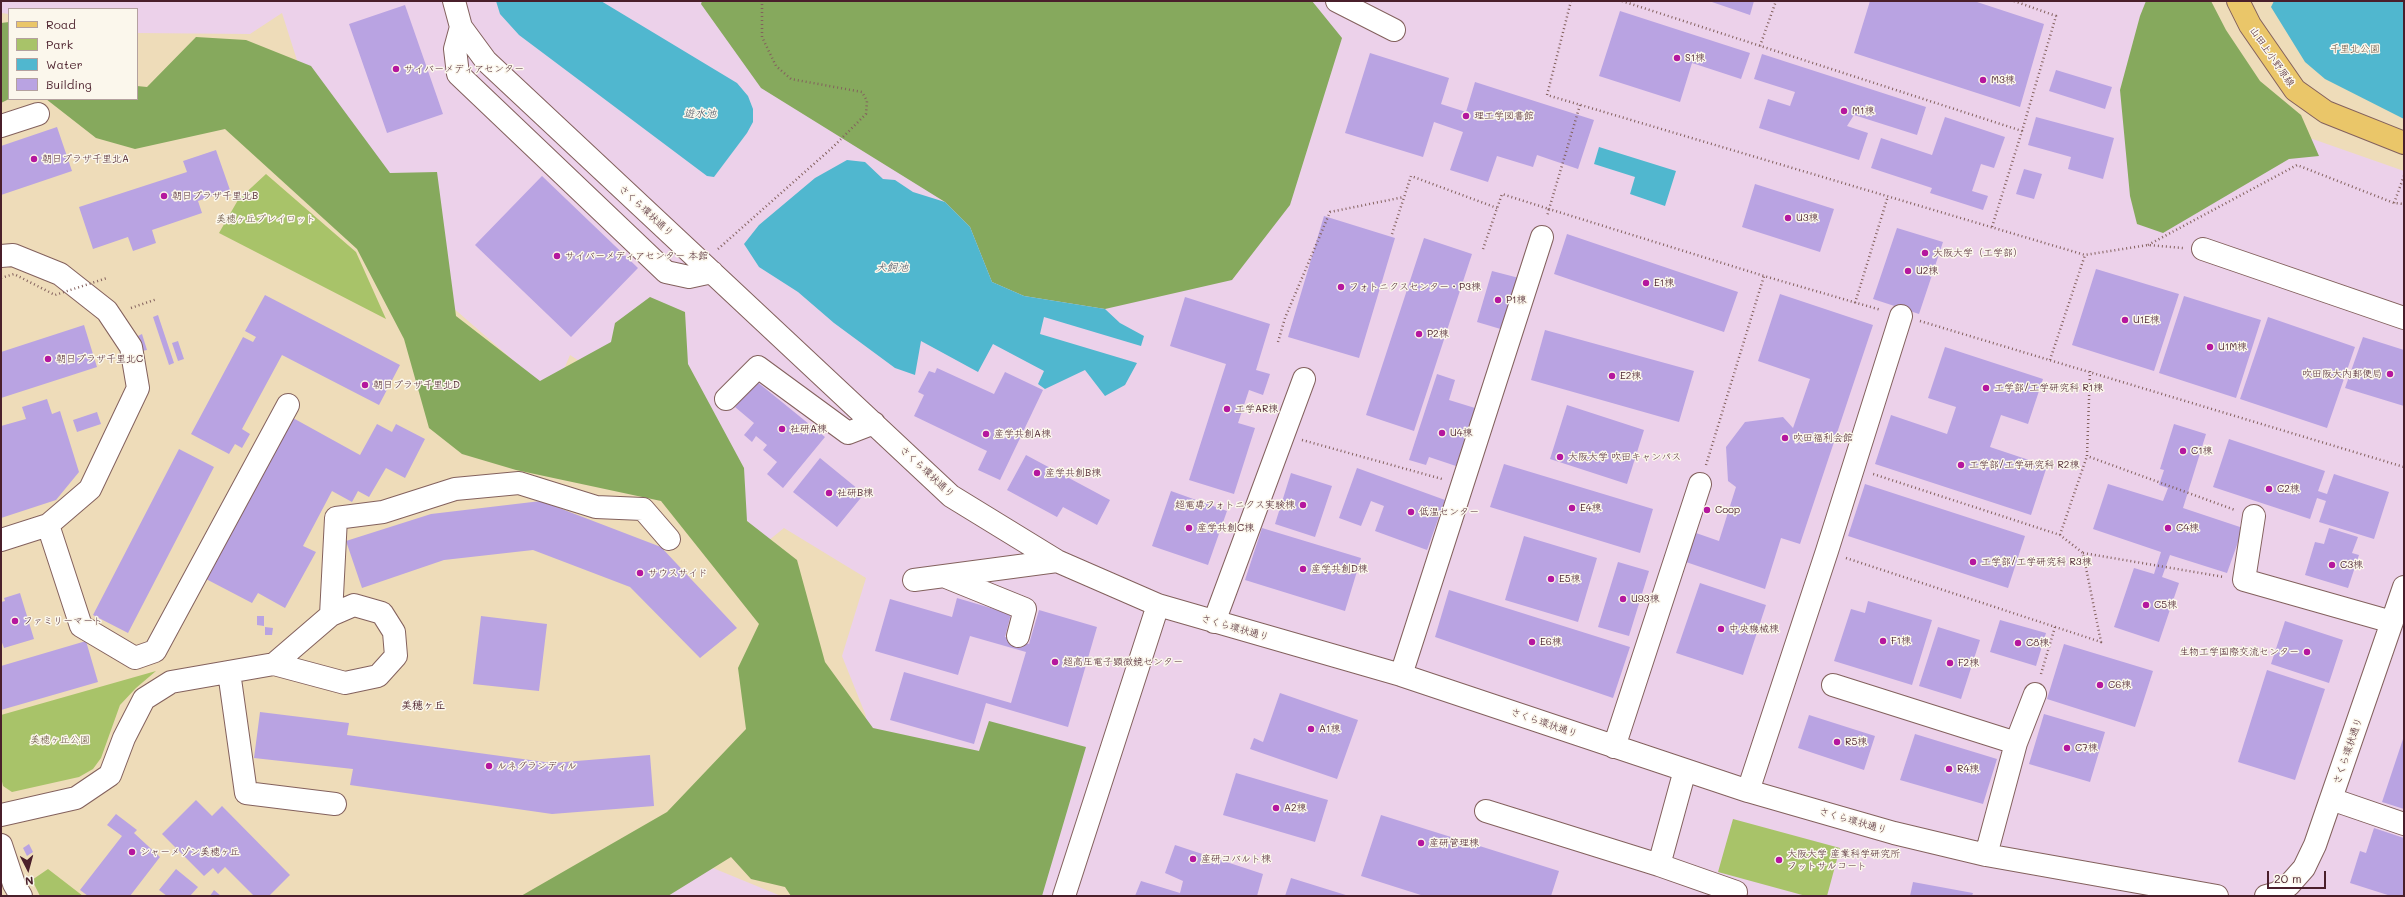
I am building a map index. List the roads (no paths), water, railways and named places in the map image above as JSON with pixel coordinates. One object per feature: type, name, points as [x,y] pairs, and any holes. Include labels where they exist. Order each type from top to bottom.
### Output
[{"type":"main road","name":"山田上小野原線","points":[[2238,1],[2250,25],[2295,90],[2326,112],[2404,143]]},
{"type":"street","name":"さくら環状通り","points":[[454,1],[461,27],[486,61],[874,422],[951,496],[1057,561],[1158,605],[1401,676],[1748,791],[1894,833],[1986,855],[2217,896]]},
{"type":"street","points":[[1337,1],[1394,30]]},
{"type":"street","points":[[461,27],[455,49],[458,74],[666,272],[689,277],[707,268]]},
{"type":"street","points":[[1,126],[38,114]]},
{"type":"street","points":[[1401,676],[1464,485],[1542,237]]},
{"type":"street","points":[[2203,249],[2404,318]]},
{"type":"street","points":[[1,256],[14,255],[60,274],[107,312],[131,347],[138,388],[90,488],[48,525],[1,540]]},
{"type":"street","points":[[1748,791],[1827,551],[1900,316]]},
{"type":"street","points":[[726,399],[758,367],[848,433],[874,422]]},
{"type":"street","points":[[1214,622],[1285,435],[1304,379]]},
{"type":"street","points":[[48,525],[82,626],[135,658],[156,651],[288,404]]},
{"type":"street","points":[[331,615],[336,518],[383,512],[455,489],[519,483],[596,507],[643,509],[669,540]]},
{"type":"street","points":[[1614,747],[1700,484]]},
{"type":"street","points":[[2254,516],[2244,580],[2392,622]]},
{"type":"street","points":[[914,580],[1057,561]]},
{"type":"street","points":[[945,576],[1025,609],[1018,636]]},
{"type":"street","name":"さくら環状通り","points":[[2275,895],[2289,885],[2304,868],[2315,845],[2404,587]]},
{"type":"street","points":[[1,815],[76,798],[110,775],[124,738],[144,700],[171,682],[274,664],[345,683],[378,676],[396,656],[394,632],[382,613],[354,605],[331,615],[274,664]]},
{"type":"street","points":[[1064,896],[1158,605]]},
{"type":"street","points":[[229,672],[246,793],[335,804]]},
{"type":"street","points":[[1833,685],[2016,743]]},
{"type":"street","points":[[1986,855],[2016,743],[2035,694]]},
{"type":"street","points":[[1659,865],[1685,770]]},
{"type":"street","points":[[2331,799],[2404,824]]},
{"type":"street","points":[[1486,811],[1659,865],[1737,895]]},
{"type":"street","points":[[1,845],[14,884],[21,896]]},
{"type":"water","name":"遊水池","points":[[496,1],[601,1],[737,83],[748,96],[753,109],[753,122],[747,133],[714,177],[707,176],[519,35],[500,14]]},
{"type":"water","name":"千里北公園","points":[[2274,1],[2404,1],[2404,119],[2325,79],[2305,62],[2271,7]]},
{"type":"water","points":[[1599,147],[1676,171],[1665,206],[1630,194],[1635,177],[1594,164]]},
{"type":"water","name":"犬飼池","points":[[847,160],[865,162],[883,179],[895,180],[913,192],[945,202],[970,227],[992,282],[1024,296],[1105,309],[1120,323],[1144,336],[1141,346],[1044,317],[1040,334],[1137,363],[1125,385],[1105,396],[1085,370],[1045,389],[1038,384],[1044,371],[993,344],[978,372],[921,341],[915,375],[895,368],[834,323],[798,292],[759,267],[744,244],[759,225],[815,178]]},
{"type":"place","name":"S1棟","points":[[1677,58]]},
{"type":"place","name":"サイバーメディアセンター","points":[[396,69]]},
{"type":"place","name":"M3棟","points":[[1983,80]]},
{"type":"place","name":"M1棟","points":[[1844,111]]},
{"type":"place","name":"理工学図書館","points":[[1466,116]]},
{"type":"place","name":"朝日プラザ千里北A","points":[[34,159]]},
{"type":"place","name":"朝日プラザ千里北B","points":[[164,196]]},
{"type":"place","name":"U3棟","points":[[1788,218]]},
{"type":"place","name":"大阪大学（工学部）","points":[[1925,253]]},
{"type":"place","name":"サイバーメディアセンター 本館","points":[[557,256]]},
{"type":"place","name":"U2棟","points":[[1908,271]]},
{"type":"place","name":"E1棟","points":[[1646,283]]},
{"type":"place","name":"フォトニクスセンター・P3棟","points":[[1341,287]]},
{"type":"place","name":"P1棟","points":[[1498,300]]},
{"type":"place","name":"U1E棟","points":[[2125,320]]},
{"type":"place","name":"P2棟","points":[[1419,334]]},
{"type":"place","name":"U1M棟","points":[[2210,347]]},
{"type":"place","name":"朝日プラザ千里北C","points":[[48,359]]},
{"type":"place","name":"吹田阪大内郵便局","points":[[2390,374]]},
{"type":"place","name":"E2棟","points":[[1612,376]]},
{"type":"place","name":"朝日プラザ千里北D","points":[[365,385]]},
{"type":"place","name":"工学部/工学研究科 R1棟","points":[[1986,388]]},
{"type":"place","name":"工学AR棟","points":[[1227,409]]},
{"type":"place","name":"社研A棟","points":[[782,429]]},
{"type":"place","name":"U4棟","points":[[1442,433]]},
{"type":"place","name":"産学共創A棟","points":[[986,434]]},
{"type":"place","name":"吹田福利会館","points":[[1785,438]]},
{"type":"place","name":"C1棟","points":[[2183,451]]},
{"type":"place","name":"大阪大学 吹田キャンパス","points":[[1560,457]]},
{"type":"place","name":"工学部/工学研究科 R2棟","points":[[1961,465]]},
{"type":"place","name":"産学共創B棟","points":[[1037,473]]},
{"type":"place","name":"C2棟","points":[[2269,489]]},
{"type":"place","name":"社研B棟","points":[[829,493]]},
{"type":"place","name":"超電導フォトニクス実験棟","points":[[1303,505]]},
{"type":"place","name":"E4棟","points":[[1572,508]]},
{"type":"place","name":"Coop","points":[[1707,510]]},
{"type":"place","name":"低温センター","points":[[1411,512]]},
{"type":"place","name":"産学共創C棟","points":[[1189,528]]},
{"type":"place","name":"C4棟","points":[[2168,528]]},
{"type":"place","name":"工学部/工学研究科 R3棟","points":[[1973,562]]},
{"type":"place","name":"C3棟","points":[[2332,565]]},
{"type":"place","name":"産学共創D棟","points":[[1303,569]]},
{"type":"place","name":"サウスサイド","points":[[640,573]]},
{"type":"place","name":"E5棟","points":[[1551,579]]},
{"type":"place","name":"U93棟","points":[[1623,599]]},
{"type":"place","name":"C5棟","points":[[2146,605]]},
{"type":"place","name":"ファミリーマート","points":[[15,621]]},
{"type":"place","name":"中央機械棟","points":[[1721,629]]},
{"type":"place","name":"F1棟","points":[[1883,641]]},
{"type":"place","name":"E6棟","points":[[1532,642]]},
{"type":"place","name":"C8棟","points":[[2018,643]]},
{"type":"place","name":"生物工学国際交流センター","points":[[2307,652]]},
{"type":"place","name":"超高圧電子顕微鏡センター","points":[[1055,662]]},
{"type":"place","name":"F2棟","points":[[1950,663]]},
{"type":"place","name":"C6棟","points":[[2100,685]]},
{"type":"place","name":"A1棟","points":[[1311,729]]},
{"type":"place","name":"R5棟","points":[[1837,742]]},
{"type":"place","name":"C7棟","points":[[2067,748]]},
{"type":"place","name":"ルネグランディル","points":[[489,766]]},
{"type":"place","name":"R4棟","points":[[1949,769]]},
{"type":"place","name":"A2棟","points":[[1276,808]]},
{"type":"place","name":"産研管理棟","points":[[1421,843]]},
{"type":"place","name":"シャーメゾン美穂ヶ丘","points":[[132,852]]},
{"type":"place","name":"産研コバルト棟","points":[[1193,859]]},
{"type":"place","name":"大阪大学 産業科学研究所 フットサルコート","points":[[1779,860]]},
{"type":"district","name":"美穂ヶ丘","points":[[423,706]]},
{"type":"park label","name":"美穂ヶ丘プレイロット","points":[[266,219]]},
{"type":"park label","name":"美穂ヶ丘公園","points":[[60,740]]}]
